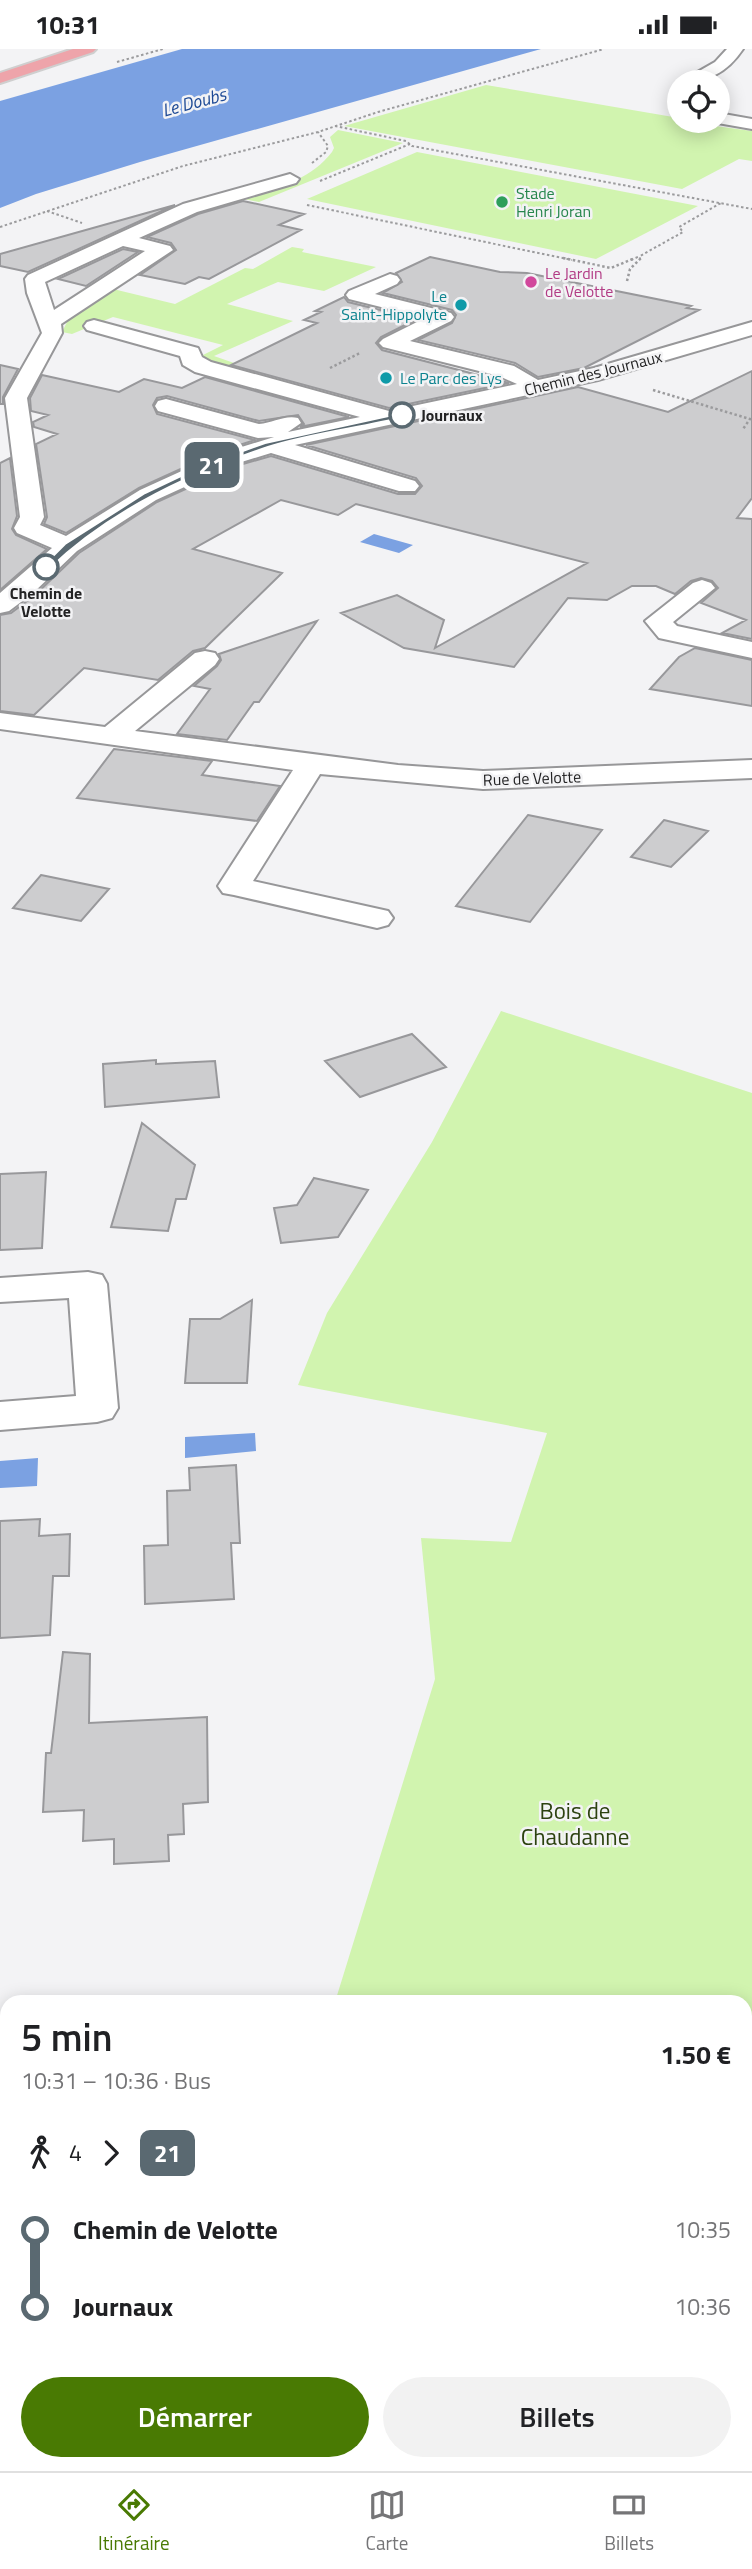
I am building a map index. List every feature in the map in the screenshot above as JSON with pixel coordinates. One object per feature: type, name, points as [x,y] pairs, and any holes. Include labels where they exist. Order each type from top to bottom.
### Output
[{"type":"main road","points":[[0,78],[88,49]]},
{"type":"street","points":[[713,70],[731,57],[736,49]]},
{"type":"street","points":[[730,120],[752,124]]},
{"type":"street","points":[[26,528],[32,517],[16,450],[16,398],[52,333],[51,321],[37,295],[34,279],[190,208],[290,179]]},
{"type":"street","points":[[51,321],[138,263],[163,250],[122,240]]},
{"type":"street","points":[[390,280],[356,295],[444,317],[390,343]]},
{"type":"street","points":[[94,326],[191,352],[191,360],[203,367],[389,418]]},
{"type":"street","name":"Chemin des Journaux","points":[[0,605],[24,588],[68,546],[148,495],[207,467],[268,445],[598,374],[752,328]]},
{"type":"street","points":[[390,343],[506,371],[523,378],[535,388]]},
{"type":"street","points":[[443,375],[467,362]]},
{"type":"street","points":[[166,406],[268,432],[333,403]]},
{"type":"street","points":[[268,445],[407,486]]},
{"type":"street","points":[[0,460],[16,450]]},
{"type":"street","points":[[0,524],[26,528],[68,546]]},
{"type":"street","points":[[702,588],[658,621],[667,632],[752,650]]},
{"type":"street","points":[[110,737],[205,659]]},
{"type":"street","name":"Rue de Velotte","points":[[0,721],[312,764],[483,780],[752,769]]},
{"type":"street","points":[[312,764],[234,886],[377,918]]},
{"type":"street","points":[[0,1290],[88,1284],[97,1408],[0,1416]]},
{"type":"path","points":[[0,227],[183,166],[604,49]]},
{"type":"path","points":[[334,126],[410,144],[752,209]]},
{"type":"path","points":[[319,181],[410,144]]},
{"type":"path","points":[[295,202],[611,268],[640,256],[683,232],[679,227],[721,203]]},
{"type":"path","points":[[627,281],[630,269],[641,259],[640,256]]},
{"type":"path","points":[[285,389],[377,345],[390,343]]},
{"type":"path","points":[[598,374],[750,419],[743,429]]},
{"type":"green space","points":[[486,85],[667,116],[667,133],[730,133],[730,128],[752,131],[752,161],[739,159],[682,189],[344,126]]},
{"type":"green space","points":[[338,130],[403,143],[259,202],[239,198],[290,183],[313,171],[332,152],[334,148],[330,137]]},
{"type":"green space","name":"Stade Henri Joran","points":[[417,152],[698,206],[596,259],[307,199]]},
{"type":"green space","points":[[292,247],[304,249],[302,252],[376,267],[324,291],[278,282],[227,304],[293,321],[214,356],[234,363],[225,367],[203,361],[201,356],[223,345],[113,317],[72,334],[62,332],[68,320],[113,289],[175,304],[245,268],[253,269]]},
{"type":"green space","name":"Bois de Chaudanne","points":[[501,1011],[752,1093],[752,1995],[337,1995],[435,1679],[421,1538],[511,1542],[547,1433],[298,1385],[327,1313],[432,1142]]},
{"type":"water","name":"Le Doubs","points":[[182,49],[541,49],[140,162],[0,208],[0,101]]},
{"type":"water","points":[[374,534],[413,545],[399,553],[360,542]]},
{"type":"water","points":[[255,1433],[256,1451],[185,1458],[185,1437]]},
{"type":"water","points":[[38,1458],[37,1486],[0,1488],[0,1461]]},
{"type":"building","points":[[243,201],[304,214],[279,225],[301,230],[209,279],[199,277],[185,284],[140,275],[176,250],[171,243],[147,237],[198,214]]},
{"type":"building","points":[[175,205],[28,272],[0,266],[0,254]]},
{"type":"building","points":[[123,249],[138,252],[86,286],[58,279]]},
{"type":"building","points":[[430,257],[500,272],[527,273],[691,306],[687,308],[699,310],[584,368],[538,377],[515,363],[418,340],[452,323],[456,315],[452,310],[383,293],[402,282],[396,273]]},
{"type":"building","points":[[344,297],[348,302],[417,319],[381,337],[376,343],[382,350],[509,383],[389,408],[231,365],[317,323],[304,320],[321,312],[315,311]]},
{"type":"building","points":[[0,365],[18,369],[3,397],[3,404],[0,404]]},
{"type":"building","points":[[752,371],[752,498],[737,518],[752,519],[752,639],[722,633],[746,620],[701,603],[718,588],[712,581],[701,578],[691,581],[675,594],[656,586],[632,586],[607,600],[568,598],[514,667],[404,648],[341,613],[397,595],[444,620],[435,648],[587,563],[356,504],[338,515],[281,500],[193,549],[282,573],[205,648],[193,651],[158,680],[84,668],[34,715],[0,711],[0,615],[11,613],[35,595],[79,553],[157,502],[236,466],[271,456],[398,494],[415,494],[422,486],[416,478],[306,445],[578,387],[668,412]]},
{"type":"building","points":[[42,375],[119,392],[144,379],[182,388],[205,377],[349,417],[300,427],[304,424],[298,415],[259,421],[167,396],[157,398],[153,405],[157,414],[255,440],[218,452],[139,488],[66,533],[44,524],[47,517],[36,444],[57,434],[34,427],[33,422],[48,415],[31,411],[30,398]]},
{"type":"building","points":[[10,458],[17,516],[12,529],[16,535],[47,549],[0,590],[0,463]]},
{"type":"building","points":[[317,621],[259,702],[254,702],[227,740],[177,734],[210,689],[194,686],[217,666],[221,660],[219,654]]},
{"type":"building","points":[[695,648],[752,660],[752,706],[650,689],[679,657]]},
{"type":"building","points":[[114,749],[212,761],[202,775],[280,786],[257,821],[77,798]]},
{"type":"building","points":[[528,815],[602,830],[530,922],[456,906]]},
{"type":"building","points":[[664,820],[708,831],[671,867],[631,857]]},
{"type":"building","points":[[41,875],[109,889],[81,921],[13,908]]},
{"type":"building","points":[[412,1034],[446,1067],[360,1097],[325,1061]]},
{"type":"building","points":[[156,1060],[156,1064],[215,1061],[219,1097],[105,1107],[103,1064]]},
{"type":"building","points":[[142,1123],[195,1165],[186,1199],[176,1199],[168,1231],[111,1227]]},
{"type":"building","points":[[46,1172],[42,1248],[0,1250],[0,1174]]},
{"type":"building","points":[[314,1178],[368,1190],[338,1237],[281,1243],[274,1208],[297,1205]]},
{"type":"building","points":[[252,1300],[247,1383],[185,1383],[190,1319],[220,1319]]},
{"type":"building","points":[[236,1465],[240,1543],[231,1543],[234,1599],[145,1604],[144,1546],[168,1545],[167,1491],[190,1490],[189,1468]]},
{"type":"building","points":[[40,1519],[39,1536],[70,1534],[69,1576],[53,1576],[50,1635],[0,1638],[0,1521]]},
{"type":"building","points":[[63,1652],[90,1654],[89,1723],[207,1717],[208,1802],[183,1804],[184,1834],[168,1835],[169,1861],[114,1864],[114,1839],[83,1841],[84,1810],[43,1812],[46,1753],[51,1753]]},
{"type":"bus line","name":"21","points":[[46,567],[68,546],[148,495],[207,467],[300,436],[402,415]]},
{"type":"place","name":"Stade Henri Joran","points":[[502,202]]},
{"type":"place","name":"Le Jardin de Velotte","points":[[531,282]]},
{"type":"place","name":"Le Saint-Hippolyte","points":[[461,305]]},
{"type":"place","name":"Le Parc des Lys","points":[[386,378]]},
{"type":"place","name":"Journaux","points":[[402,415]]},
{"type":"place","name":"Chemin de Velotte","points":[[46,567]]}]
